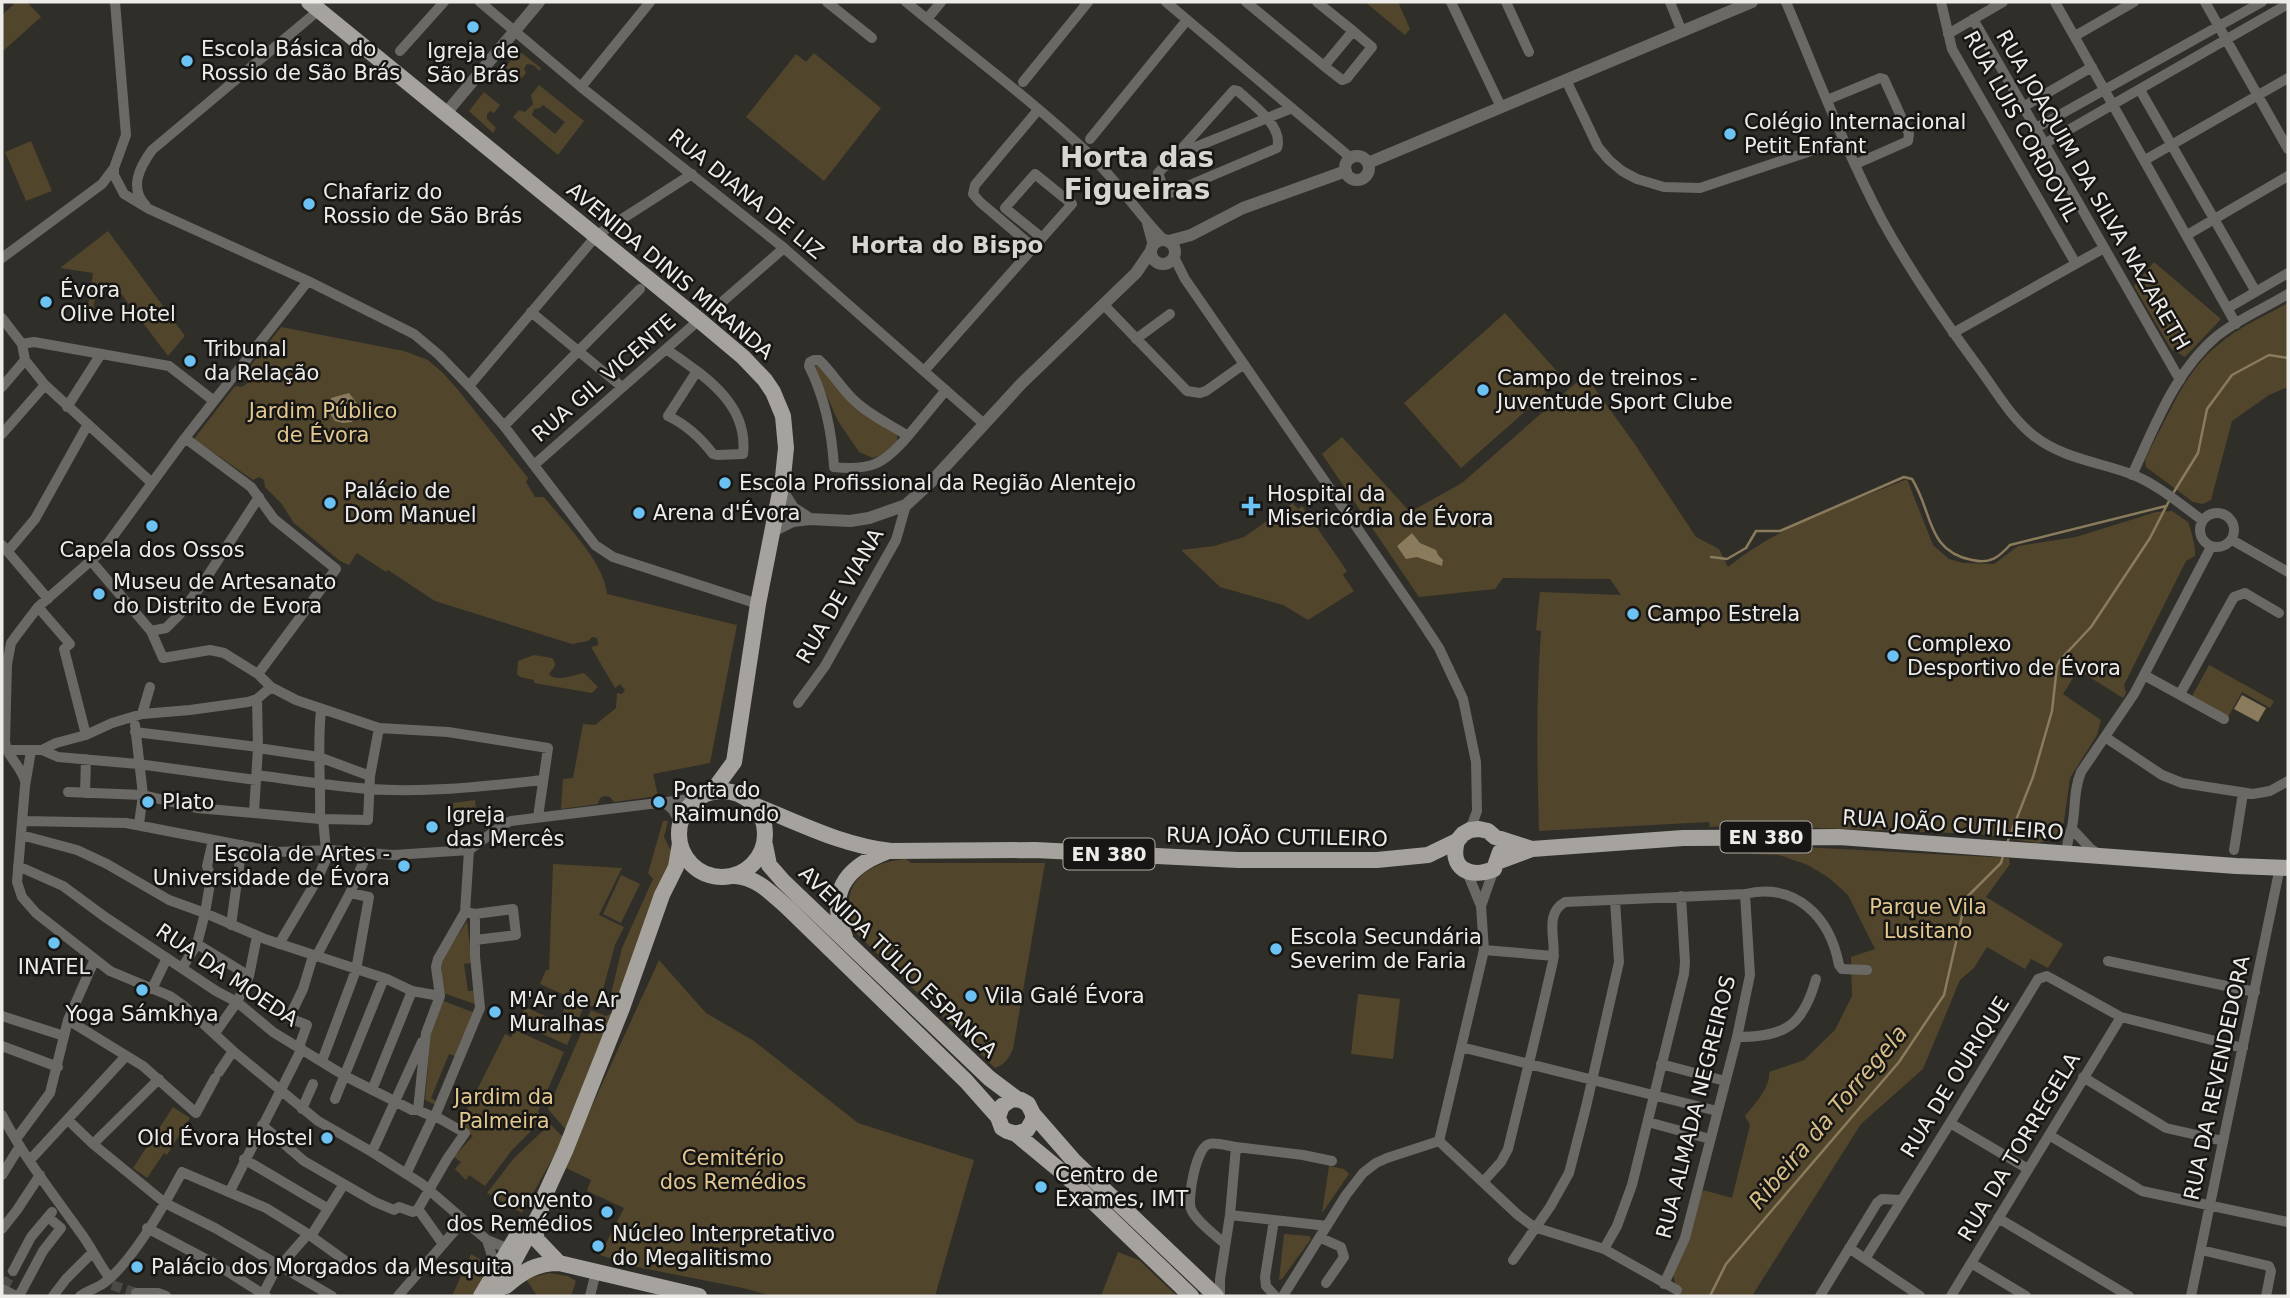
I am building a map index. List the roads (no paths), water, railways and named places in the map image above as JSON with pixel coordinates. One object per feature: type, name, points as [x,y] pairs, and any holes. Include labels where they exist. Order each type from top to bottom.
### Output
[{"type":"main road","name":"AVENIDA DINIS MIRANDA","points":[[319,4],[446,113],[699,320],[754,367],[774,392],[785,429],[786,461],[758,604],[734,762],[743,796]]},
{"type":"main road","name":"AVENIDA DINIS MIRANDA","points":[[706,795],[734,762]]},
{"type":"main road","points":[[481,1296],[534,1226],[540,1213],[544,1197],[622,1009],[662,895],[676,867],[680,823],[684,813],[706,795],[723,791],[743,796],[756,806],[765,826],[765,841]]},
{"type":"main road","name":"RUA JOÃO CUTILEIRO","points":[[756,806],[830,838],[891,851],[1035,850],[1247,860],[1345,861],[1417,858],[1475,874],[1532,849],[1683,838],[1839,837],[2236,866],[2284,867]]},
{"type":"main road","points":[[680,843],[691,865],[702,873],[724,878],[735,876],[754,865],[765,841],[779,828],[804,826]]},
{"type":"main road","name":"RUA JOÃO CUTILEIRO","points":[[1417,858],[1457,841],[1462,834],[1470,830],[1479,829],[1532,849]]},
{"type":"main road","points":[[1491,834],[1499,845],[1500,853],[1496,866]]},
{"type":"main road","name":"AVENIDA TÚLIO ESPANCA","points":[[765,841],[766,857],[776,873],[989,1078],[1028,1104],[1033,1114],[1074,1161],[1218,1296]]},
{"type":"main road","points":[[1457,841],[1455,858],[1463,869]]},
{"type":"main road","points":[[847,943],[837,915],[838,900],[845,878],[865,861],[891,851]]},
{"type":"main road","points":[[662,895],[677,882],[702,873]]},
{"type":"main road","name":"AVENIDA TÚLIO ESPANCA","points":[[735,876],[747,877],[757,882],[779,901],[966,1081],[998,1117],[1002,1128],[1016,1134],[1062,1172],[1191,1296]]},
{"type":"main road","points":[[998,1117],[1006,1102],[1017,1099]]},
{"type":"main road","points":[[1016,1134],[1027,1130],[1033,1120],[1033,1114]]},
{"type":"main road","points":[[495,1296],[531,1210],[544,1197]]},
{"type":"main road","points":[[534,1226],[537,1240],[551,1263]]},
{"type":"main road","points":[[514,1251],[551,1263],[699,1296]]},
{"type":"main road","points":[[495,1296],[519,1274],[551,1263]]},
{"type":"street","points":[[2,258],[102,184],[114,168],[126,135],[115,2]]},
{"type":"street","points":[[400,51],[444,2]]},
{"type":"street","name":"RUA DIANA DE LIZ","points":[[480,2],[580,87],[784,248],[983,423]]},
{"type":"street","points":[[446,113],[539,2]]},
{"type":"street","points":[[580,87],[650,2]]},
{"type":"street","points":[[827,2],[872,38]]},
{"type":"street","points":[[906,2],[1038,110],[1118,184],[1418,616],[1446,660],[1463,699],[1476,762],[1477,811],[1470,830]]},
{"type":"street","points":[[927,19],[941,2]]},
{"type":"street","points":[[1023,82],[1088,2]]},
{"type":"street","points":[[1166,2],[1351,158]]},
{"type":"street","points":[[1246,2],[1342,80],[1347,78],[1372,47],[1317,2]]},
{"type":"street","points":[[1451,2],[1501,107]]},
{"type":"street","points":[[1506,2],[1529,52]]},
{"type":"street","points":[[1670,2],[1682,32]]},
{"type":"street","points":[[1368,163],[1752,2]]},
{"type":"street","points":[[1786,2],[1844,140],[1902,255],[1953,333],[2019,422],[2032,435],[2064,454],[2132,475],[2160,489],[2202,520]]},
{"type":"street","name":"RUA LUIS CORDOVIL","points":[[1942,2],[1952,49],[2076,264]]},
{"type":"street","points":[[1948,34],[2003,2]]},
{"type":"street","points":[[2055,2],[2236,324]]},
{"type":"street","points":[[2075,36],[2134,2]]},
{"type":"street","points":[[2205,2],[2288,149]]},
{"type":"street","points":[[2035,128],[2262,2]]},
{"type":"street","points":[[149,209],[140,200],[136,188],[141,167],[152,150],[319,4]]},
{"type":"street","points":[[2045,144],[2288,4]]},
{"type":"street","name":"RUA JOAQUIM DA SILVA NAZARETH","points":[[1973,19],[2180,380]]},
{"type":"street","points":[[1090,139],[1188,20]]},
{"type":"street","points":[[1324,66],[1353,31]]},
{"type":"street","points":[[2023,107],[2092,67]]},
{"type":"street","points":[[1828,100],[1880,78],[1884,79],[1904,121],[1909,134],[1908,141],[1856,164]]},
{"type":"street","points":[[2145,160],[2288,78]]},
{"type":"street","points":[[1566,80],[1598,147],[1609,160],[1637,179],[1664,187],[1700,188],[1844,140]]},
{"type":"street","points":[[1234,90],[1269,118],[1279,141],[1277,148],[1171,193],[1162,184],[1158,173],[1234,90]]},
{"type":"street","points":[[2140,90],[2256,292]]},
{"type":"street","points":[[1176,155],[1292,108]]},
{"type":"street","points":[[1034,248],[973,194],[975,185],[1038,110]]},
{"type":"street","points":[[1363,157],[1368,163],[1368,173],[1361,179],[1352,178],[1346,171],[1347,162],[1351,158],[1363,157]]},
{"type":"street","points":[[114,168],[118,185],[129,198],[308,281],[414,334],[439,355],[504,426],[595,545],[613,557],[758,604]]},
{"type":"street","points":[[772,531],[793,521],[860,520],[881,516],[906,505],[931,482],[983,423],[1136,273],[1191,234],[1243,208],[1346,171]]},
{"type":"street","points":[[469,386],[597,235],[692,174]]},
{"type":"street","points":[[925,370],[1034,248],[1072,204],[1035,174],[1005,208],[1042,238]]},
{"type":"street","points":[[2187,235],[2288,176]]},
{"type":"street","points":[[92,191],[104,186],[118,185]]},
{"type":"street","points":[[714,309],[784,248]]},
{"type":"street","points":[[1953,333],[2104,248]]},
{"type":"street","points":[[2228,308],[2288,273]]},
{"type":"street","points":[[25,782],[20,768],[6,748],[9,652],[16,636],[38,607],[92,562],[308,281]]},
{"type":"street","points":[[504,426],[640,289]]},
{"type":"street","points":[[2132,475],[2192,361],[2207,345],[2236,324],[2288,294]]},
{"type":"street","points":[[1103,304],[1187,391],[1206,391],[1244,364]]},
{"type":"street","points":[[531,312],[622,387]]},
{"type":"street","points":[[1136,339],[1170,314]]},
{"type":"street","points":[[2,318],[22,344],[25,360],[45,385],[152,483]]},
{"type":"street","name":"RUA GIL VICENTE","points":[[534,465],[699,320]]},
{"type":"street","points":[[2,339],[11,330]]},
{"type":"street","points":[[22,344],[34,342],[169,366],[214,401]]},
{"type":"street","points":[[666,349],[697,370],[735,408],[745,439],[743,454],[713,454],[696,434],[668,415],[697,370]]},
{"type":"street","points":[[67,407],[102,354]]},
{"type":"street","points":[[2,387],[25,360]]},
{"type":"street","points":[[908,436],[867,412],[819,360],[810,362],[809,366],[829,424],[834,467],[866,468],[888,458],[908,436],[946,390]]},
{"type":"street","points":[[2,434],[45,385]]},
{"type":"street","points":[[48,599],[5,548],[36,519],[88,424]]},
{"type":"street","points":[[185,438],[251,487],[274,519],[336,569],[258,674]]},
{"type":"street","points":[[780,489],[793,508],[810,519]]},
{"type":"street","points":[[151,631],[166,628],[180,614],[259,497]]},
{"type":"street","name":"RUA DE VIANA","points":[[798,703],[829,658],[891,550],[903,522],[906,505]]},
{"type":"street","points":[[776,513],[789,512],[810,519]]},
{"type":"street","points":[[2215,513],[2229,517],[2233,524],[2232,540],[2220,548],[2205,544],[2199,532],[2202,520],[2215,513]]},
{"type":"street","points":[[2232,540],[2288,572]]},
{"type":"street","points":[[2067,854],[2074,848],[2076,839],[2071,832],[2076,784],[2081,772],[2144,675],[2211,547]]},
{"type":"street","points":[[92,562],[151,631],[161,656],[166,659],[210,650],[224,653],[258,674],[271,687],[296,700],[379,728],[448,732],[548,748],[538,817]]},
{"type":"street","points":[[2180,694],[2234,597],[2245,593],[2279,613]]},
{"type":"street","points":[[38,607],[69,644],[60,652],[86,735]]},
{"type":"street","points":[[2144,675],[2224,719]]},
{"type":"street","points":[[139,824],[143,795],[135,732],[138,715],[150,687]]},
{"type":"street","points":[[36,750],[138,715],[257,699],[271,687]]},
{"type":"street","points":[[254,812],[258,747],[257,699]]},
{"type":"street","points":[[279,944],[317,880],[328,850],[322,819],[317,742],[321,710]]},
{"type":"street","points":[[68,792],[143,795],[197,808],[322,819],[368,820],[370,776],[379,728]]},
{"type":"street","points":[[135,732],[319,757],[370,776]]},
{"type":"street","points":[[2105,737],[2172,780],[2243,793],[2261,793],[2280,787],[2288,781]]},
{"type":"street","points":[[6,748],[36,750],[58,757],[369,789],[440,790],[543,780]]},
{"type":"street","points":[[36,750],[25,782],[18,866],[18,887],[22,897],[36,913],[110,971],[170,996],[318,1121],[429,1189],[487,1240],[514,1251]]},
{"type":"street","points":[[85,793],[86,759]]},
{"type":"street","points":[[2234,850],[2243,793]]},
{"type":"street","points":[[23,821],[139,824],[276,852],[328,850],[394,855],[469,850],[504,824],[538,817],[706,795]]},
{"type":"street","points":[[664,802],[673,810],[680,823]]},
{"type":"street","points":[[1477,811],[1491,834]]},
{"type":"street","points":[[2048,853],[2071,832]]},
{"type":"street","points":[[2071,832],[2103,856]]},
{"type":"street","points":[[21,835],[77,850],[169,900],[257,936],[384,978],[412,991],[440,996]]},
{"type":"street","points":[[182,968],[197,944],[205,913],[211,878],[207,866],[213,840]]},
{"type":"street","points":[[231,925],[242,845]]},
{"type":"street","points":[[406,1174],[480,1008],[474,956],[475,940],[470,913],[469,850]]},
{"type":"street","points":[[230,1191],[301,1050],[307,1025],[289,1018],[315,956],[350,892],[367,854]]},
{"type":"street","name":"RUA DA MOEDA","points":[[18,866],[63,886],[167,958],[237,1002],[273,1032],[345,1076],[394,1102],[434,1116],[465,1133],[429,1189]]},
{"type":"street","points":[[1481,906],[1496,866]]},
{"type":"street","name":"RUA DA REVENDEDORA","points":[[2191,1296],[2222,1141],[2284,867]]},
{"type":"street","points":[[1439,1141],[1484,950],[1481,906],[1463,869]]},
{"type":"street","points":[[1483,1182],[1501,1162],[1508,1149],[1553,956],[1552,916],[1565,902],[1745,894],[1763,890],[1781,893],[1809,908],[1825,925],[1842,969],[1867,970]]},
{"type":"street","points":[[322,1061],[356,970],[369,897],[350,892]]},
{"type":"street","name":"RUA ALMADA NEGREIROS","points":[[1664,1284],[1685,1238],[1737,1037],[1750,975],[1745,894]]},
{"type":"street","points":[[1604,1248],[1626,1205],[1685,968],[1681,896]]},
{"type":"street","points":[[1513,1260],[1550,1207],[1569,1173],[1619,962],[1615,900]]},
{"type":"street","points":[[372,1152],[399,1096],[440,996],[436,967],[438,959],[470,913],[513,909],[516,935],[475,940]]},
{"type":"street","points":[[215,1034],[237,1002],[249,976],[257,936]]},
{"type":"street","points":[[197,944],[249,976]]},
{"type":"street","points":[[1484,950],[1553,956]]},
{"type":"street","points":[[152,989],[167,958]]},
{"type":"street","points":[[2,1175],[18,1143],[50,1093],[68,1020],[95,959]]},
{"type":"street","points":[[2108,961],[2255,992]]},
{"type":"street","name":"RUA DE OURIQUE","points":[[1865,1259],[2038,979],[2047,976],[2120,1017]]},
{"type":"street","points":[[335,1099],[384,978]]},
{"type":"street","points":[[1737,1037],[1767,1036],[1789,1026],[1803,1014],[1816,979]]},
{"type":"street","points":[[372,1090],[412,991]]},
{"type":"street","points":[[2,1016],[64,1036]]},
{"type":"street","points":[[2120,1017],[2243,1048]]},
{"type":"street","name":"RUA DA TORREGELA","points":[[1951,1296],[2120,1017]]},
{"type":"street","points":[[68,1020],[143,1066],[196,1114],[233,1051]]},
{"type":"street","points":[[418,1110],[426,1033]]},
{"type":"street","points":[[2,1046],[58,1067]]},
{"type":"street","points":[[1461,1047],[1654,1093],[1717,1111]]},
{"type":"street","points":[[30,1160],[126,1056]]},
{"type":"street","points":[[1661,1064],[1725,1081]]},
{"type":"street","points":[[2083,1077],[2166,1128],[2222,1141]]},
{"type":"street","points":[[93,1144],[159,1079]]},
{"type":"street","points":[[302,1109],[313,1084]]},
{"type":"street","points":[[2,1115],[59,1205],[81,1232],[108,1282]]},
{"type":"street","points":[[68,1120],[165,1203],[280,1264],[332,1296]]},
{"type":"street","points":[[1647,1122],[1710,1139]]},
{"type":"street","points":[[1951,1123],[2028,1169]]},
{"type":"street","points":[[262,1125],[304,1161],[394,1210],[399,1207],[412,1212],[418,1209],[429,1189]]},
{"type":"street","points":[[2049,1135],[2142,1191],[2288,1222]]},
{"type":"street","points":[[1439,1141],[1534,1227],[1604,1248],[1677,1290]]},
{"type":"street","points":[[1283,1296],[1354,1184],[1370,1167],[1387,1157],[1439,1141]]},
{"type":"street","points":[[1225,1244],[1191,1212],[1189,1203],[1197,1156],[1201,1148],[1209,1144],[1332,1161]]},
{"type":"street","points":[[1218,1296],[1230,1215],[1236,1147]]},
{"type":"street","points":[[244,1159],[327,1208]]},
{"type":"street","points":[[80,1296],[108,1282],[131,1254],[182,1172],[267,1208],[354,1266]]},
{"type":"street","points":[[2,1229],[40,1175]]},
{"type":"street","points":[[147,1228],[219,1266],[261,1295],[280,1264],[309,1235],[344,1184]]},
{"type":"street","points":[[1820,1296],[1877,1203],[1882,1199],[1901,1200]]},
{"type":"street","points":[[13,1271],[31,1237],[59,1205]]},
{"type":"street","points":[[418,1209],[443,1244]]},
{"type":"street","points":[[1230,1215],[1327,1226]]},
{"type":"street","points":[[3,1289],[18,1296],[43,1251],[61,1228],[48,1217]]},
{"type":"street","points":[[1998,1218],[2129,1296]]},
{"type":"street","points":[[398,1296],[464,1220]]},
{"type":"street","points":[[1273,1220],[1265,1277],[1266,1286],[1275,1296]]},
{"type":"street","points":[[1321,1238],[1341,1247],[1344,1256],[1326,1283]]},
{"type":"street","points":[[487,1240],[492,1256],[493,1278]]},
{"type":"street","points":[[1849,1248],[1907,1293],[1920,1296]]},
{"type":"street","points":[[2201,1250],[2269,1266],[2271,1271],[2266,1296]]},
{"type":"street","points":[[53,1296],[93,1252]]},
{"type":"street","points":[[1971,1263],[2026,1296]]},
{"type":"street","points":[[590,1296],[596,1272]]},
{"type":"street","points":[[1201,1282],[1211,1285],[1220,1279]]},
{"type":"street","points":[[136,1293],[158,1293],[166,1296]]},
{"type":"waterway","name":"Ribeira da Torregela","points":[[2172,495],[2198,453],[2207,409],[2232,375],[2269,355],[2288,358]]},
{"type":"waterway","points":[[1711,557],[1727,559],[1746,548],[1756,531],[1780,531],[1904,477],[1912,479],[1938,539],[1957,555],[1978,561],[1993,559],[2010,545],[2166,506]]},
{"type":"waterway","name":"Ribeira da Torregela","points":[[2007,843],[2033,777],[2052,711],[2057,666],[2091,627],[2150,538],[2169,501]]},
{"type":"waterway","name":"Ribeira da Torregela","points":[[1710,1296],[1726,1264],[1899,1062],[1944,995],[1966,898],[2001,863],[2003,856]]},
{"type":"tunnel","points":[[4,1287],[13,1271]]},
{"type":"tunnel","points":[[112,1285],[136,1293]]},
{"type":"place","name":"Igreja de São Brás","points":[[473,27]]},
{"type":"place","name":"Escola Básica do Rossio de São Brás","points":[[187,61]]},
{"type":"place","name":"Colégio Internacional Petit Enfant","points":[[1730,134]]},
{"type":"place","name":"Chafariz do Rossio de São Brás","points":[[309,204]]},
{"type":"place","name":"Évora Olive Hotel","points":[[46,302]]},
{"type":"place","name":"Tribunal da Relação","points":[[190,361]]},
{"type":"place","name":"Campo de treinos - Juventude Sport Clube","points":[[1483,390]]},
{"type":"place","name":"Escola Profissional da Região Alentejo","points":[[725,483]]},
{"type":"place","name":"Palácio de Dom Manuel","points":[[330,503]]},
{"type":"place","name":"Hospital da Misericórdia de Évora","points":[[1251,506]]},
{"type":"place","name":"Arena d'Évora","points":[[639,513]]},
{"type":"place","name":"Capela dos Ossos","points":[[152,526]]},
{"type":"place","name":"Museu de Artesanato do Distrito de Evora","points":[[99,594]]},
{"type":"place","name":"Campo Estrela","points":[[1633,614]]},
{"type":"place","name":"Complexo Desportivo de Évora","points":[[1893,656]]},
{"type":"place","name":"Plato","points":[[148,802]]},
{"type":"place","name":"Porta do Raimundo","points":[[659,802]]},
{"type":"place","name":"Igreja das Mercês","points":[[432,827]]},
{"type":"place","name":"Escola de Artes - Universidade de Évora","points":[[404,866]]},
{"type":"place","name":"INATEL","points":[[54,943]]},
{"type":"place","name":"Escola Secundária Severim de Faria","points":[[1276,949]]},
{"type":"place","name":"Yoga Sámkhya","points":[[142,990]]},
{"type":"place","name":"Vila Galé Évora","points":[[971,996]]},
{"type":"place","name":"M'Ar de Ar Muralhas","points":[[495,1012]]},
{"type":"place","name":"Old Évora Hostel","points":[[327,1138]]},
{"type":"place","name":"Centro de Exames, IMT","points":[[1041,1187]]},
{"type":"place","name":"Convento dos Remédios","points":[[607,1212]]},
{"type":"place","name":"Núcleo Interpretativo do Megalitismo","points":[[598,1246]]},
{"type":"place","name":"Palácio dos Morgados da Mesquita","points":[[137,1267]]},
{"type":"district","name":"Horta das Figueiras","points":[[1137,173]]},
{"type":"district","name":"Horta do Bispo","points":[[947,245]]},
{"type":"park label","name":"Jardim Público de Évora","points":[[323,423]]},
{"type":"park label","name":"Parque Vila Lusitano","points":[[1928,919]]},
{"type":"park label","name":"Jardim da Palmeira","points":[[504,1109]]},
{"type":"park label","name":"Cemitério dos Remédios","points":[[733,1170]]}]
